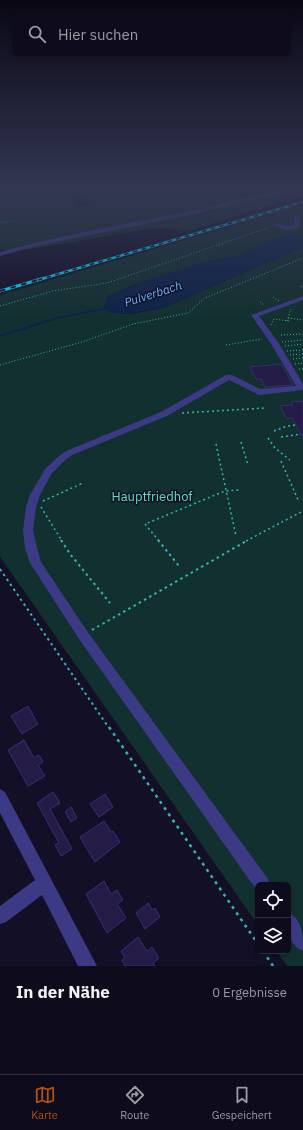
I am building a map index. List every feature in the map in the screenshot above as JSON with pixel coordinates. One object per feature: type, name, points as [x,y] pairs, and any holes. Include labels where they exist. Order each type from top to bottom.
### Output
[{"type":"street","points":[[0,254],[84,234]]},
{"type":"street","points":[[260,882],[83,635],[36,563],[31,548],[28,530],[32,502],[40,483],[48,471],[69,454],[164,414],[229,377],[259,392],[301,388],[277,347],[255,315],[303,298]]},
{"type":"street","points":[[0,797],[88,966]]},
{"type":"street","points":[[0,916],[45,883]]},
{"type":"street","points":[[291,925],[303,942]]},
{"type":"path","points":[[0,306],[53,291],[107,283],[250,234]]},
{"type":"path","points":[[0,364],[75,344],[133,324],[188,313],[205,298],[303,258]]},
{"type":"path","points":[[266,330],[271,327],[274,319],[288,321],[293,302]]},
{"type":"path","points":[[288,318],[303,320]]},
{"type":"path","points":[[281,335],[303,334]]},
{"type":"path","points":[[277,347],[303,340]]},
{"type":"path","points":[[277,347],[303,344]]},
{"type":"path","points":[[226,345],[277,347],[303,350]]},
{"type":"path","points":[[277,347],[303,354]]},
{"type":"path","points":[[164,414],[265,408]]},
{"type":"path","points":[[274,431],[287,426],[296,425]]},
{"type":"path","points":[[281,437],[301,434]]},
{"type":"path","points":[[268,438],[275,448],[290,460]]},
{"type":"path","points":[[240,442],[248,465]]},
{"type":"path","points":[[216,444],[236,536]]},
{"type":"path","points":[[281,461],[299,502]]},
{"type":"path","points":[[83,482],[38,503],[70,554],[110,603]]},
{"type":"path","points":[[179,566],[145,524],[225,491],[240,490]]},
{"type":"path","points":[[83,635],[303,511]]},
{"type":"path","points":[[0,569],[255,940]]},
{"type":"path","points":[[265,954],[273,966]]},
{"type":"green space","points":[[0,234],[118,234],[37,248],[0,250]]},
{"type":"green space","name":"Hauptfriedhof","points":[[204,234],[303,234],[303,236],[291,235],[266,242],[240,256],[206,262],[136,284],[107,297],[110,312],[125,314],[163,308],[303,247],[303,966],[287,966],[278,954],[291,954],[291,882],[255,882],[255,921],[0,557],[0,295]]},
{"type":"water","points":[[291,235],[303,236],[303,247],[163,308],[125,314],[110,312],[104,306],[107,297],[136,284],[197,264],[240,256],[260,244]]},
{"type":"building","points":[[281,364],[293,385],[265,387],[261,379],[256,379],[250,367]]},
{"type":"building","points":[[303,401],[303,438],[292,418],[287,419],[280,406],[293,405],[291,402]]},
{"type":"building","points":[[28,706],[38,724],[22,734],[11,716]]},
{"type":"building","points":[[24,740],[34,758],[39,755],[43,762],[38,765],[45,776],[28,786],[8,750]]},
{"type":"building","points":[[53,792],[60,803],[50,809],[72,849],[61,856],[55,845],[59,843],[37,803]]},
{"type":"building","points":[[105,794],[113,807],[99,817],[90,804]]},
{"type":"building","points":[[71,807],[77,818],[71,822],[65,812]]},
{"type":"building","points":[[104,821],[120,842],[95,862],[80,837]]},
{"type":"building","points":[[104,881],[111,894],[117,890],[123,900],[117,904],[126,918],[107,933],[86,894]]},
{"type":"building","points":[[148,903],[152,910],[155,908],[160,917],[145,929],[136,913]]},
{"type":"building","points":[[138,937],[147,951],[152,947],[159,958],[153,963],[155,966],[125,966],[122,960],[125,958],[121,951]]},
{"type":"waterway","name":"Pulverbach","points":[[0,336],[57,318],[108,308]]},
{"type":"railway","points":[[38,280],[194,234]]},
{"type":"railway","points":[[0,291],[41,279]]}]
